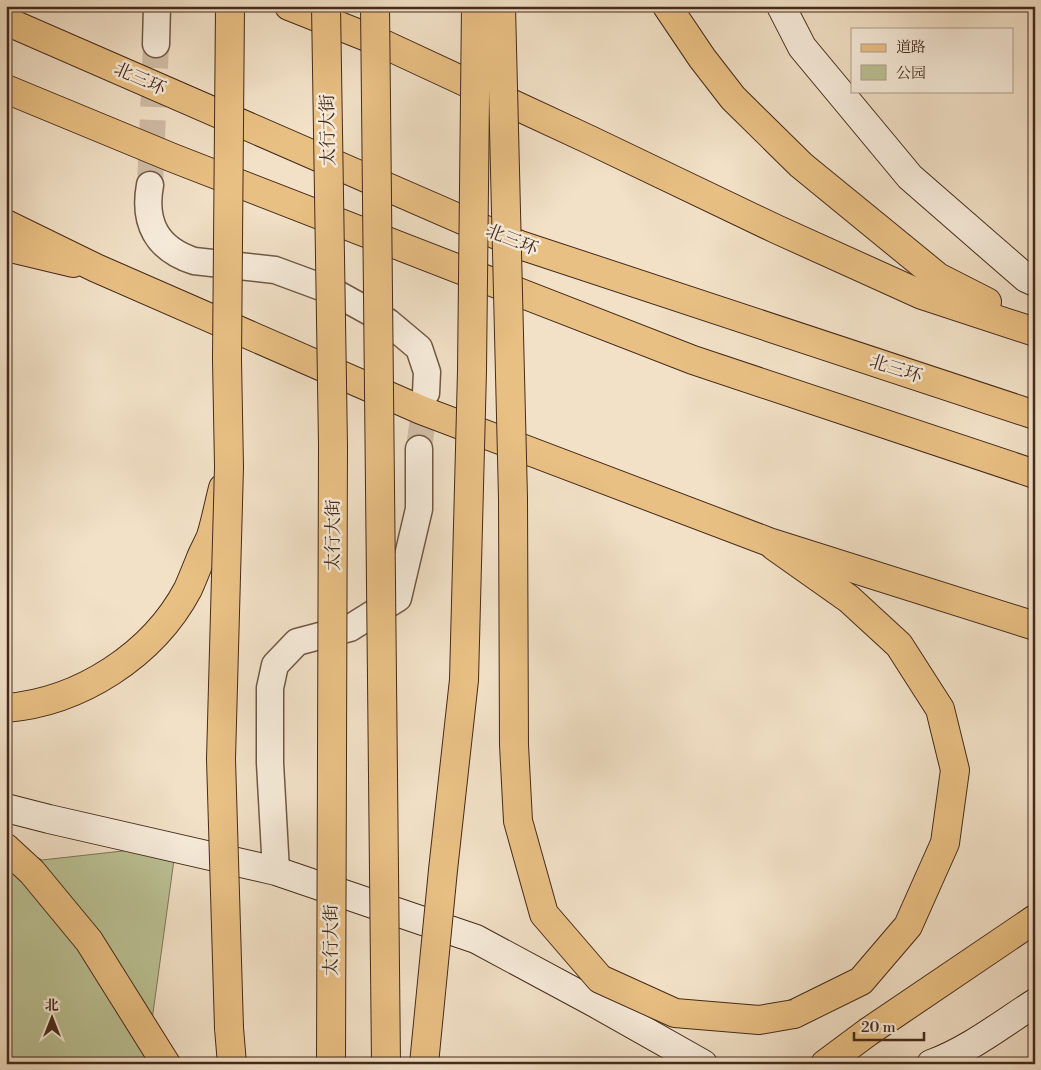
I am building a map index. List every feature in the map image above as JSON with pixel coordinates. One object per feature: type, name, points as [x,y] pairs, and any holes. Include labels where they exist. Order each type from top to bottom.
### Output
[{"type":"main road","points":[[230,6],[228,467],[221,759],[228,1028],[232,1064]]},
{"type":"main road","points":[[289,6],[377,41],[776,229],[922,295],[1035,332]]},
{"type":"main road","name":"太行大街","points":[[326,6],[333,445],[331,1064]]},
{"type":"main road","points":[[375,6],[386,1064]]},
{"type":"main road","points":[[424,1064],[464,680],[472,371],[476,6]]},
{"type":"main road","points":[[501,6],[512,489],[514,746],[518,821],[544,914],[600,979],[675,1013],[759,1020],[794,1014],[861,981],[908,926],[945,843],[954,770],[940,710],[899,645],[849,599],[769,542]]},
{"type":"main road","points":[[667,6],[702,58],[733,98],[801,165],[938,277],[1035,326]]},
{"type":"main road","points":[[781,6],[802,47],[910,178],[1026,278],[1035,282]]},
{"type":"main road","name":"北三环","points":[[6,21],[520,245],[1035,415]]},
{"type":"main road","points":[[6,90],[173,158],[693,360],[1035,474]]},
{"type":"main road","points":[[6,224],[96,268],[421,410],[769,542],[1035,626]]},
{"type":"main road","points":[[6,247],[96,268]]},
{"type":"main road","points":[[6,708],[45,701],[71,693],[94,682],[138,651],[157,632],[174,612],[188,589],[210,536],[228,467]]},
{"type":"main road","points":[[6,808],[276,870],[476,939],[703,1064]]},
{"type":"main road","points":[[6,848],[32,872],[89,941],[166,1064]]},
{"type":"main road","points":[[825,1064],[884,1021],[1035,919]]},
{"type":"main road","points":[[931,1064],[970,1045],[1035,1003]]},
{"type":"street","points":[[156,44],[157,6]]},
{"type":"street","points":[[150,185],[148,212],[151,225],[158,237],[174,252],[194,261],[275,270],[332,291],[388,322],[419,348],[428,372],[426,393]]},
{"type":"street","points":[[276,870],[270,762],[270,688],[275,664],[297,642],[350,628],[398,598],[419,508],[419,449]]},
{"type":"green space","points":[[6,840],[42,860],[176,845],[146,1064],[6,1064]]},
{"type":"tunnel","points":[[150,185],[156,44]]},
{"type":"tunnel","points":[[419,449],[426,393]]}]
